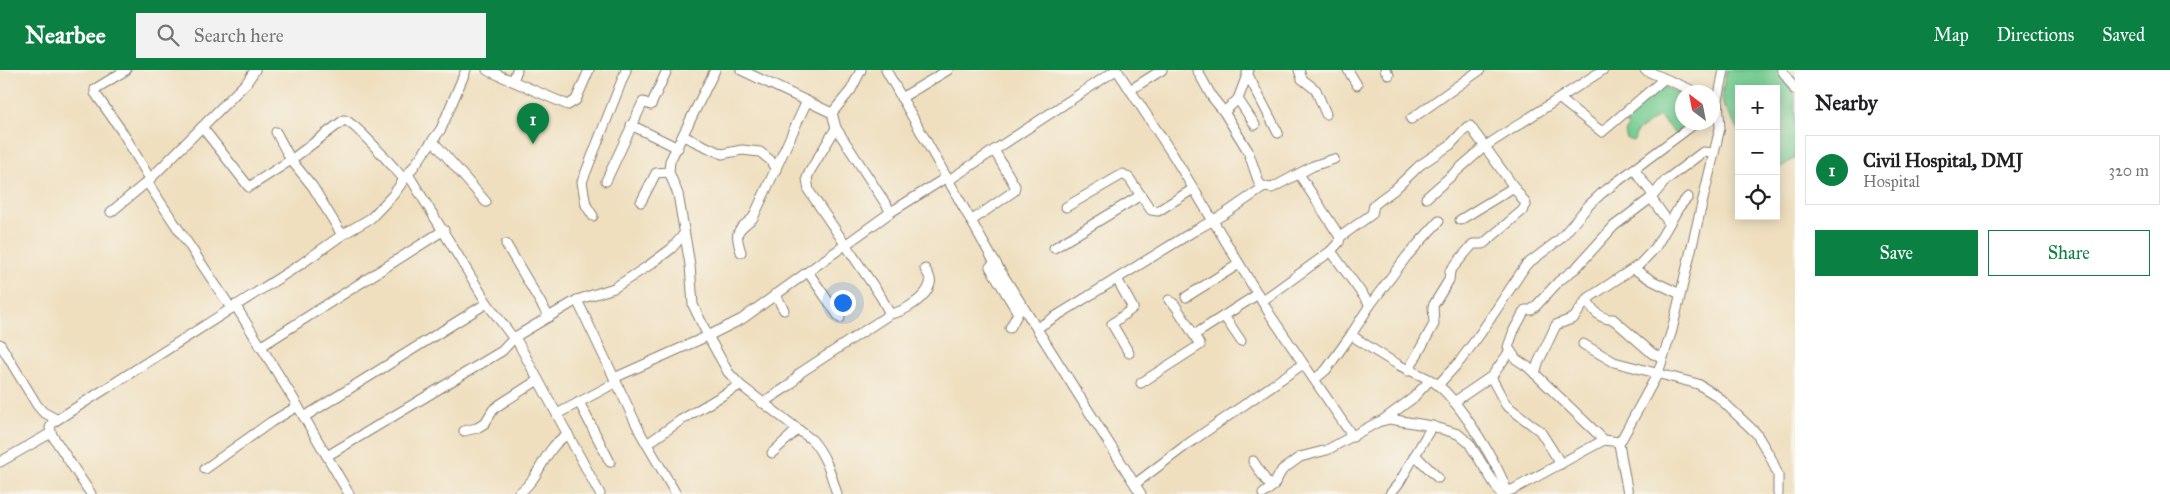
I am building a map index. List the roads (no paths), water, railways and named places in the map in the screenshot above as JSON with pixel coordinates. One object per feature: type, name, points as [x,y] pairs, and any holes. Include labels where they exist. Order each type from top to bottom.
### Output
[{"type":"street","points":[[126,70],[95,89],[95,93],[123,133],[148,180],[298,406],[349,494]]},
{"type":"street","points":[[111,212],[148,180],[248,82],[255,70]]},
{"type":"street","points":[[91,494],[51,433],[50,428],[56,419],[371,218],[406,177],[441,129],[466,70]]},
{"type":"street","points":[[487,70],[568,105],[576,100],[590,70]]},
{"type":"street","points":[[513,81],[517,70]]},
{"type":"street","points":[[593,216],[586,205],[582,182],[626,70]]},
{"type":"street","points":[[606,181],[643,102],[651,105],[667,70]]},
{"type":"street","points":[[715,70],[670,161],[669,172],[678,194],[690,265],[693,305],[728,372],[740,385],[798,429],[818,447],[828,464],[837,494]]},
{"type":"street","points":[[741,70],[832,113],[836,128],[891,212]]},
{"type":"street","points":[[832,113],[851,90],[861,70]]},
{"type":"street","points":[[886,70],[996,263],[1142,494]]},
{"type":"street","points":[[901,98],[948,70]]},
{"type":"street","points":[[557,414],[614,380],[742,319],[891,212],[994,150],[1116,70],[1194,189],[1260,298],[1353,437]]},
{"type":"street","points":[[1130,90],[1162,70]]},
{"type":"street","points":[[1197,70],[1212,97],[1224,112],[1248,151],[1259,182],[1264,187],[1272,188],[1313,166],[1334,159]]},
{"type":"street","points":[[1299,70],[1302,79],[1316,90],[1326,114]]},
{"type":"street","points":[[1348,70],[1357,85]]},
{"type":"street","points":[[1411,119],[1480,70]]},
{"type":"street","points":[[1426,198],[1484,147],[1603,70]]},
{"type":"street","points":[[1645,70],[1679,85]]},
{"type":"street","points":[[1720,85],[1724,70]]},
{"type":"street","points":[[1782,70],[1795,90]]},
{"type":"street","points":[[1224,112],[1238,99],[1248,71]]},
{"type":"street","points":[[1248,71],[1278,132]]},
{"type":"street","points":[[1560,99],[1602,132],[1664,79]]},
{"type":"street","points":[[1238,99],[1255,125]]},
{"type":"street","points":[[741,252],[736,237],[738,232],[753,218],[807,101]]},
{"type":"street","points":[[202,127],[249,187],[291,160],[344,120],[348,120],[406,177],[444,230],[487,303],[511,336],[515,337],[600,494]]},
{"type":"street","points":[[631,125],[678,148]]},
{"type":"street","points":[[1194,335],[1224,316],[1260,298],[1331,251],[1340,238],[1372,214],[1374,205],[1394,190],[1420,165],[1450,145],[1470,126],[1526,205],[1483,244],[1474,244],[1450,271],[1449,280],[1433,306],[1434,324],[1408,371]]},
{"type":"street","points":[[836,128],[807,178],[809,191],[881,297],[890,314]]},
{"type":"street","points":[[1263,494],[1273,486],[1282,470],[1300,457],[1327,450],[1382,420],[1414,398],[1460,361],[1526,265],[1560,239],[1589,205],[1602,193],[1687,130]]},
{"type":"street","points":[[1626,493],[1619,442],[1658,373],[1680,294],[1719,130]]},
{"type":"street","points":[[276,132],[291,160],[313,187],[342,235]]},
{"type":"street","points":[[684,136],[722,154],[742,150],[760,152],[770,160],[776,170]]},
{"type":"street","points":[[433,141],[486,202]]},
{"type":"street","points":[[971,221],[1014,191],[1015,186],[994,150]]},
{"type":"street","points":[[1619,442],[1604,440],[1510,350],[1508,347],[1510,340],[1525,310],[1532,309],[1559,281],[1576,268],[1614,226],[1652,196],[1666,180],[1703,152],[1713,152]]},
{"type":"street","points":[[1634,169],[1669,223]]},
{"type":"street","points":[[642,202],[656,173],[669,172]]},
{"type":"street","points":[[1066,207],[1123,174],[1129,178],[1151,210],[1158,211],[1194,189]]},
{"type":"street","points":[[1299,174],[1340,238]]},
{"type":"street","points":[[1037,328],[1226,213],[1264,187]]},
{"type":"street","points":[[1460,220],[1514,187]]},
{"type":"street","points":[[1054,248],[1141,195]]},
{"type":"street","points":[[1535,374],[1538,363],[1556,325],[1574,318],[1587,299],[1634,269],[1655,248],[1679,207],[1688,197]]},
{"type":"street","points":[[1315,379],[1326,370],[1370,305],[1407,256],[1440,221]]},
{"type":"street","points":[[260,347],[444,230]]},
{"type":"street","points":[[327,456],[502,351],[515,337],[577,300],[614,288],[648,266],[670,249],[684,234]]},
{"type":"street","points":[[506,244],[549,317]]},
{"type":"street","points":[[1331,251],[1370,305]]},
{"type":"street","points":[[996,263],[990,267],[1018,313],[1010,328]]},
{"type":"street","points":[[1186,297],[1239,264]]},
{"type":"street","points":[[762,403],[790,384],[800,373],[890,314],[896,313],[913,303],[926,291],[930,284],[930,278],[925,269]]},
{"type":"street","points":[[1634,269],[1680,294]]},
{"type":"street","points":[[808,272],[840,318]]},
{"type":"street","points":[[1116,279],[1133,308],[1112,324],[1129,353]]},
{"type":"street","points":[[775,294],[784,310]]},
{"type":"street","points":[[1587,299],[1601,317],[1608,320],[1613,319],[1654,354],[1663,357]]},
{"type":"street","points":[[577,300],[614,380],[647,444],[676,494]]},
{"type":"street","points":[[1141,383],[1200,345],[1169,300]]},
{"type":"street","points":[[304,417],[487,303]]},
{"type":"street","points":[[1224,316],[1241,341]]},
{"type":"street","points":[[1351,335],[1408,371],[1434,382],[1454,402],[1466,417],[1494,464],[1503,493]]},
{"type":"street","points":[[0,344],[37,406],[43,412],[56,419]]},
{"type":"street","points":[[1583,344],[1614,362],[1698,384],[1717,396],[1756,433],[1771,458],[1778,475],[1778,494]]},
{"type":"street","points":[[1454,402],[1490,377],[1510,350]]},
{"type":"street","points":[[1135,484],[1303,364]]},
{"type":"street","points":[[1490,377],[1506,405],[1540,431],[1561,464]]},
{"type":"street","points":[[464,431],[478,428],[485,423],[493,410],[499,405],[538,380]]},
{"type":"street","points":[[647,444],[681,420],[740,385]]},
{"type":"street","points":[[579,402],[610,462]]},
{"type":"street","points":[[205,469],[270,422],[298,406]]},
{"type":"street","points":[[1382,420],[1389,419],[1432,426],[1458,434],[1464,438],[1503,493]]},
{"type":"street","points":[[1390,494],[1432,426]]},
{"type":"street","points":[[772,453],[798,429]]},
{"type":"street","points":[[0,462],[51,433]]},
{"type":"street","points":[[518,494],[534,478],[547,453],[558,440],[568,434]]},
{"type":"street","points":[[1503,493],[1604,440]]},
{"type":"street","points":[[1415,455],[1438,478]]},
{"type":"street","points":[[1254,461],[1267,482],[1273,486]]},
{"type":"place","name":"Civil Hospital, DMJ","points":[[533,144]]}]
